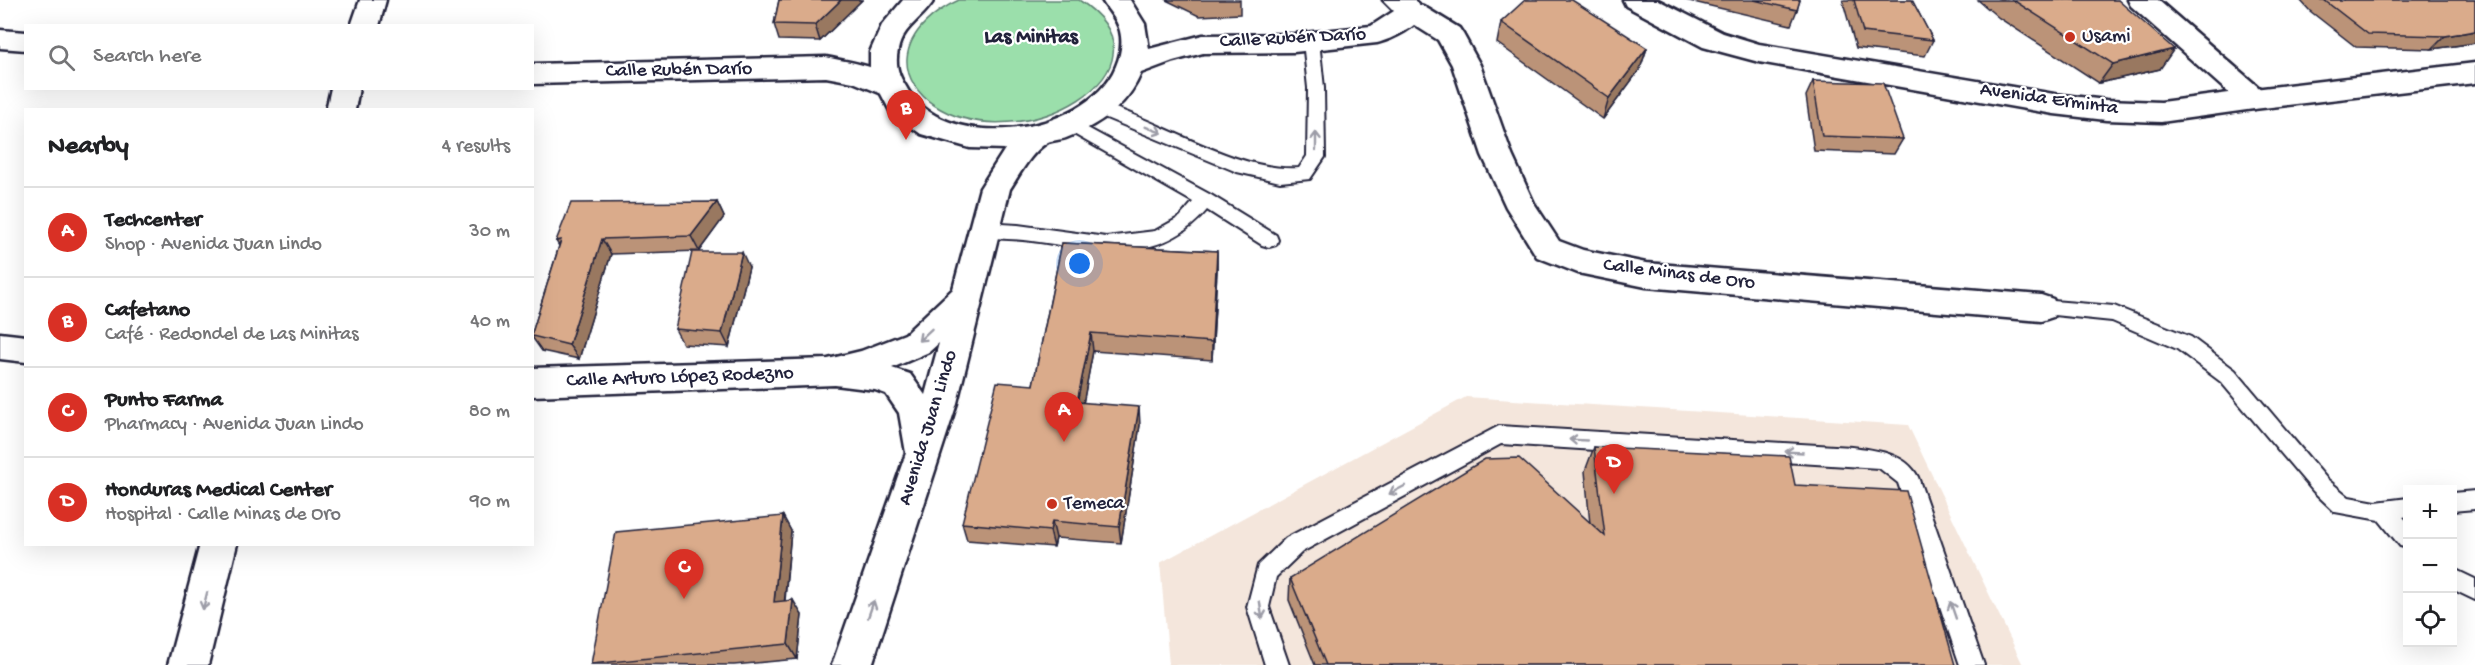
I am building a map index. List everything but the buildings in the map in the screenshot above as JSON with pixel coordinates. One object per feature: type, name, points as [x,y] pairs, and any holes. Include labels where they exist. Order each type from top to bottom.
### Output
[{"type":"street","points":[[366,24],[373,0]]},
{"type":"street","points":[[921,0],[898,21],[885,44],[882,65],[887,86],[898,104],[916,119],[940,130],[967,137],[1002,140],[1037,136],[1071,125],[1100,109],[1121,88],[1134,65],[1137,40],[1121,8]]},
{"type":"street","name":"Avenida Erminta","points":[[1636,0],[1713,40],[1759,53],[2054,104],[2106,110],[2161,112],[2254,99],[2470,79]]},
{"type":"street","points":[[2141,0],[2254,99]]},
{"type":"street","name":"Calle Rubén Darío","points":[[1134,65],[1166,53],[1203,44],[1311,41],[1377,34],[1405,6]]},
{"type":"street","name":"Calle Minas de Oro","points":[[1405,6],[1449,34],[1466,65],[1497,155],[1521,207],[1548,249],[1578,261],[1646,275],[2041,308]]},
{"type":"street","name":"Calle Rubén Darío","points":[[1121,8],[1160,34],[1203,44]]},
{"type":"street","points":[[0,39],[24,41]]},
{"type":"street","name":"Calle Rubén Darío","points":[[826,68],[861,59],[885,44]]},
{"type":"street","name":"Calle Rubén Darío","points":[[534,74],[826,68],[860,74],[887,86]]},
{"type":"street","points":[[340,108],[345,90]]},
{"type":"street","name":"Avenida Juan Lindo","points":[[852,665],[940,403],[995,188],[1015,157],[1037,136]]},
{"type":"street","points":[[967,137],[987,161],[995,188]]},
{"type":"street","name":"Calle Arturo López Rodezno","points":[[828,373],[866,364],[917,343],[968,295]]},
{"type":"street","points":[[0,346],[24,350]]},
{"type":"street","name":"Calle Arturo López Rodezno","points":[[534,382],[828,373],[877,376],[898,384],[916,409],[921,457]]},
{"type":"street","points":[[188,665],[218,546]]},
{"type":"lane","points":[[1100,109],[1243,167],[1280,176],[1304,174],[1316,157],[1316,88],[1311,41]]},
{"type":"lane","points":[[1071,125],[1205,200],[1269,240]]},
{"type":"lane","points":[[984,230],[1018,232],[1106,244],[1159,238],[1186,222],[1205,200]]},
{"type":"lane","points":[[2041,308],[2114,314],[2184,343],[2228,376],[2320,485],[2343,505],[2384,510],[2403,508]]},
{"type":"lane","points":[[1277,665],[1258,607],[1266,572],[1294,545],[1499,435],[1852,456],[1884,460],[1907,477],[1972,665]]},
{"type":"lane","points":[[2457,502],[2475,500]]},
{"type":"lane","points":[[2384,510],[2403,533]]},
{"type":"lane","points":[[2457,581],[2475,590]]},
{"type":"shaded area","points":[[1466,397],[1908,425],[2023,665],[1169,665],[1160,563]]},
{"type":"green space","points":[[959,0],[1079,0],[1107,27],[1113,54],[1102,79],[1079,100],[1046,115],[1008,122],[969,120],[934,105],[923,96],[911,79],[907,66],[909,49],[925,23],[941,10]]},
{"type":"place","name":"Usami","points":[[2070,37]]},
{"type":"place","name":"Cafetano","points":[[906,140]]},
{"type":"place","name":"Techcenter","points":[[1064,442]]},
{"type":"place","name":"Honduras Medical Center","points":[[1614,494]]},
{"type":"place","name":"Temeca","points":[[1052,504]]},
{"type":"place","name":"Punto Farma","points":[[684,599]]},
{"type":"district","name":"Las Minitas","points":[[1031,38]]}]
